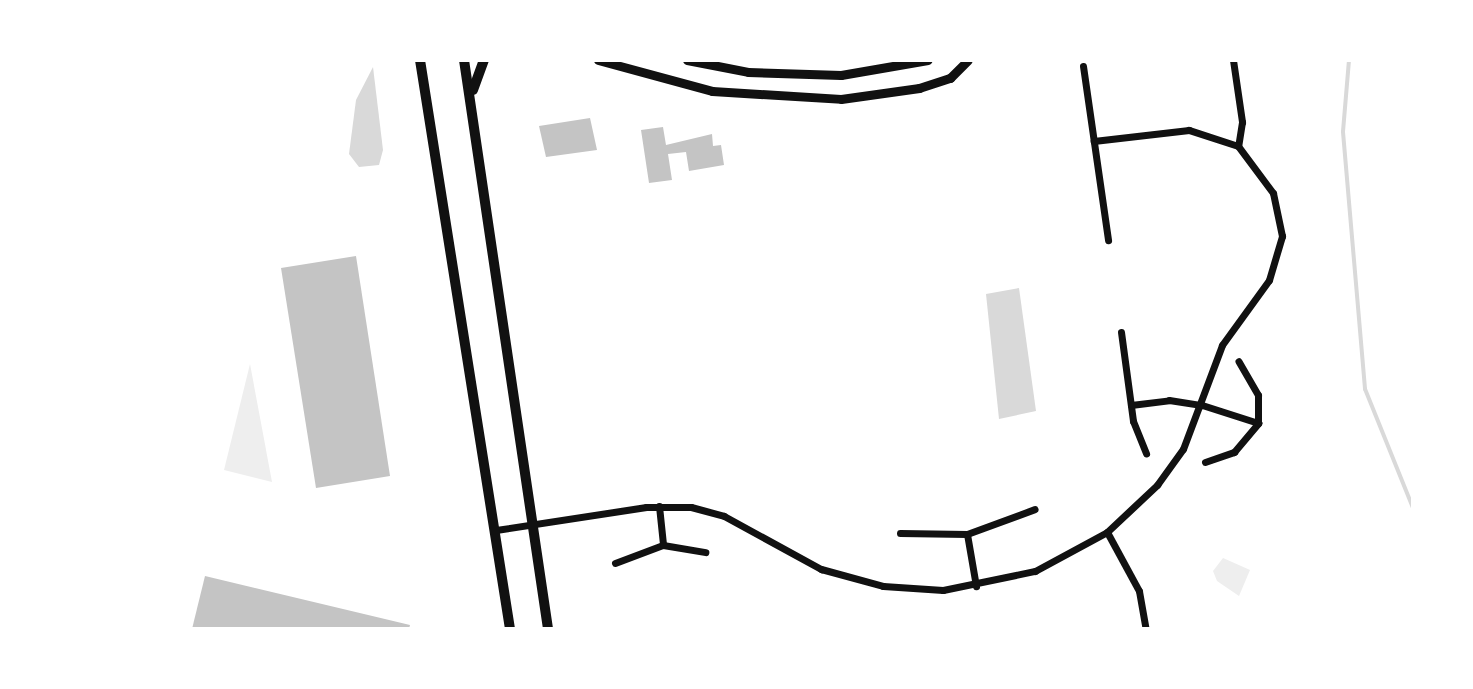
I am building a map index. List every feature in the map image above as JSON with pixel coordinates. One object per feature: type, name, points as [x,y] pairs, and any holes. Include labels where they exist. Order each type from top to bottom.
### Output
[{"type":"main road","points":[[420,60],[510,629]]},
{"type":"main road","points":[[464,60],[548,629]]},
{"type":"main road","points":[[471,108],[474,78],[484,60]]},
{"type":"main road","points":[[598,60],[734,94],[841,99],[919,88],[950,78],[968,60]]},
{"type":"main road","points":[[687,60],[748,72],[841,75],[928,60]]},
{"type":"street","points":[[1233,60],[1242,122],[1238,146]]},
{"type":"street","points":[[1083,66],[1108,240]]},
{"type":"street","points":[[496,530],[659,506],[691,507],[724,516],[795,557],[853,580],[912,589],[976,586],[1035,571],[1107,532],[1175,462],[1202,405],[1222,345],[1269,280],[1282,236],[1273,193],[1238,146],[1189,130],[1094,141]]},
{"type":"street","points":[[1121,332],[1131,405],[1146,453]]},
{"type":"street","points":[[1205,462],[1234,452],[1258,423],[1258,395],[1238,361]]},
{"type":"street","points":[[1131,405],[1169,400],[1202,405],[1258,423]]},
{"type":"street","points":[[659,506],[663,545]]},
{"type":"street","points":[[900,533],[967,534],[1035,509]]},
{"type":"street","points":[[1107,532],[1139,591],[1146,629]]},
{"type":"street","points":[[967,534],[976,586]]},
{"type":"street","points":[[615,563],[663,545],[705,552]]},
{"type":"shaded area","points":[[373,67],[383,150],[379,165],[359,167],[349,154],[356,100]]},
{"type":"shaded area","points":[[1019,288],[1036,411],[999,419],[986,294]]},
{"type":"shaded area","points":[[250,364],[272,482],[224,470]]},
{"type":"shaded area","points":[[1223,558],[1250,570],[1239,596],[1217,581],[1213,571]]},
{"type":"building","points":[[590,118],[597,150],[546,157],[539,126]]},
{"type":"building","points":[[663,127],[666,145],[712,134],[713,146],[721,145],[724,165],[689,171],[686,152],[668,154],[672,180],[649,183],[641,130]]},
{"type":"building","points":[[356,256],[390,476],[316,488],[281,268]]},
{"type":"building","points":[[205,576],[410,625],[409,629],[192,629]]},
{"type":"waterway","points":[[1349,60],[1343,132],[1365,389],[1413,508]]}]
